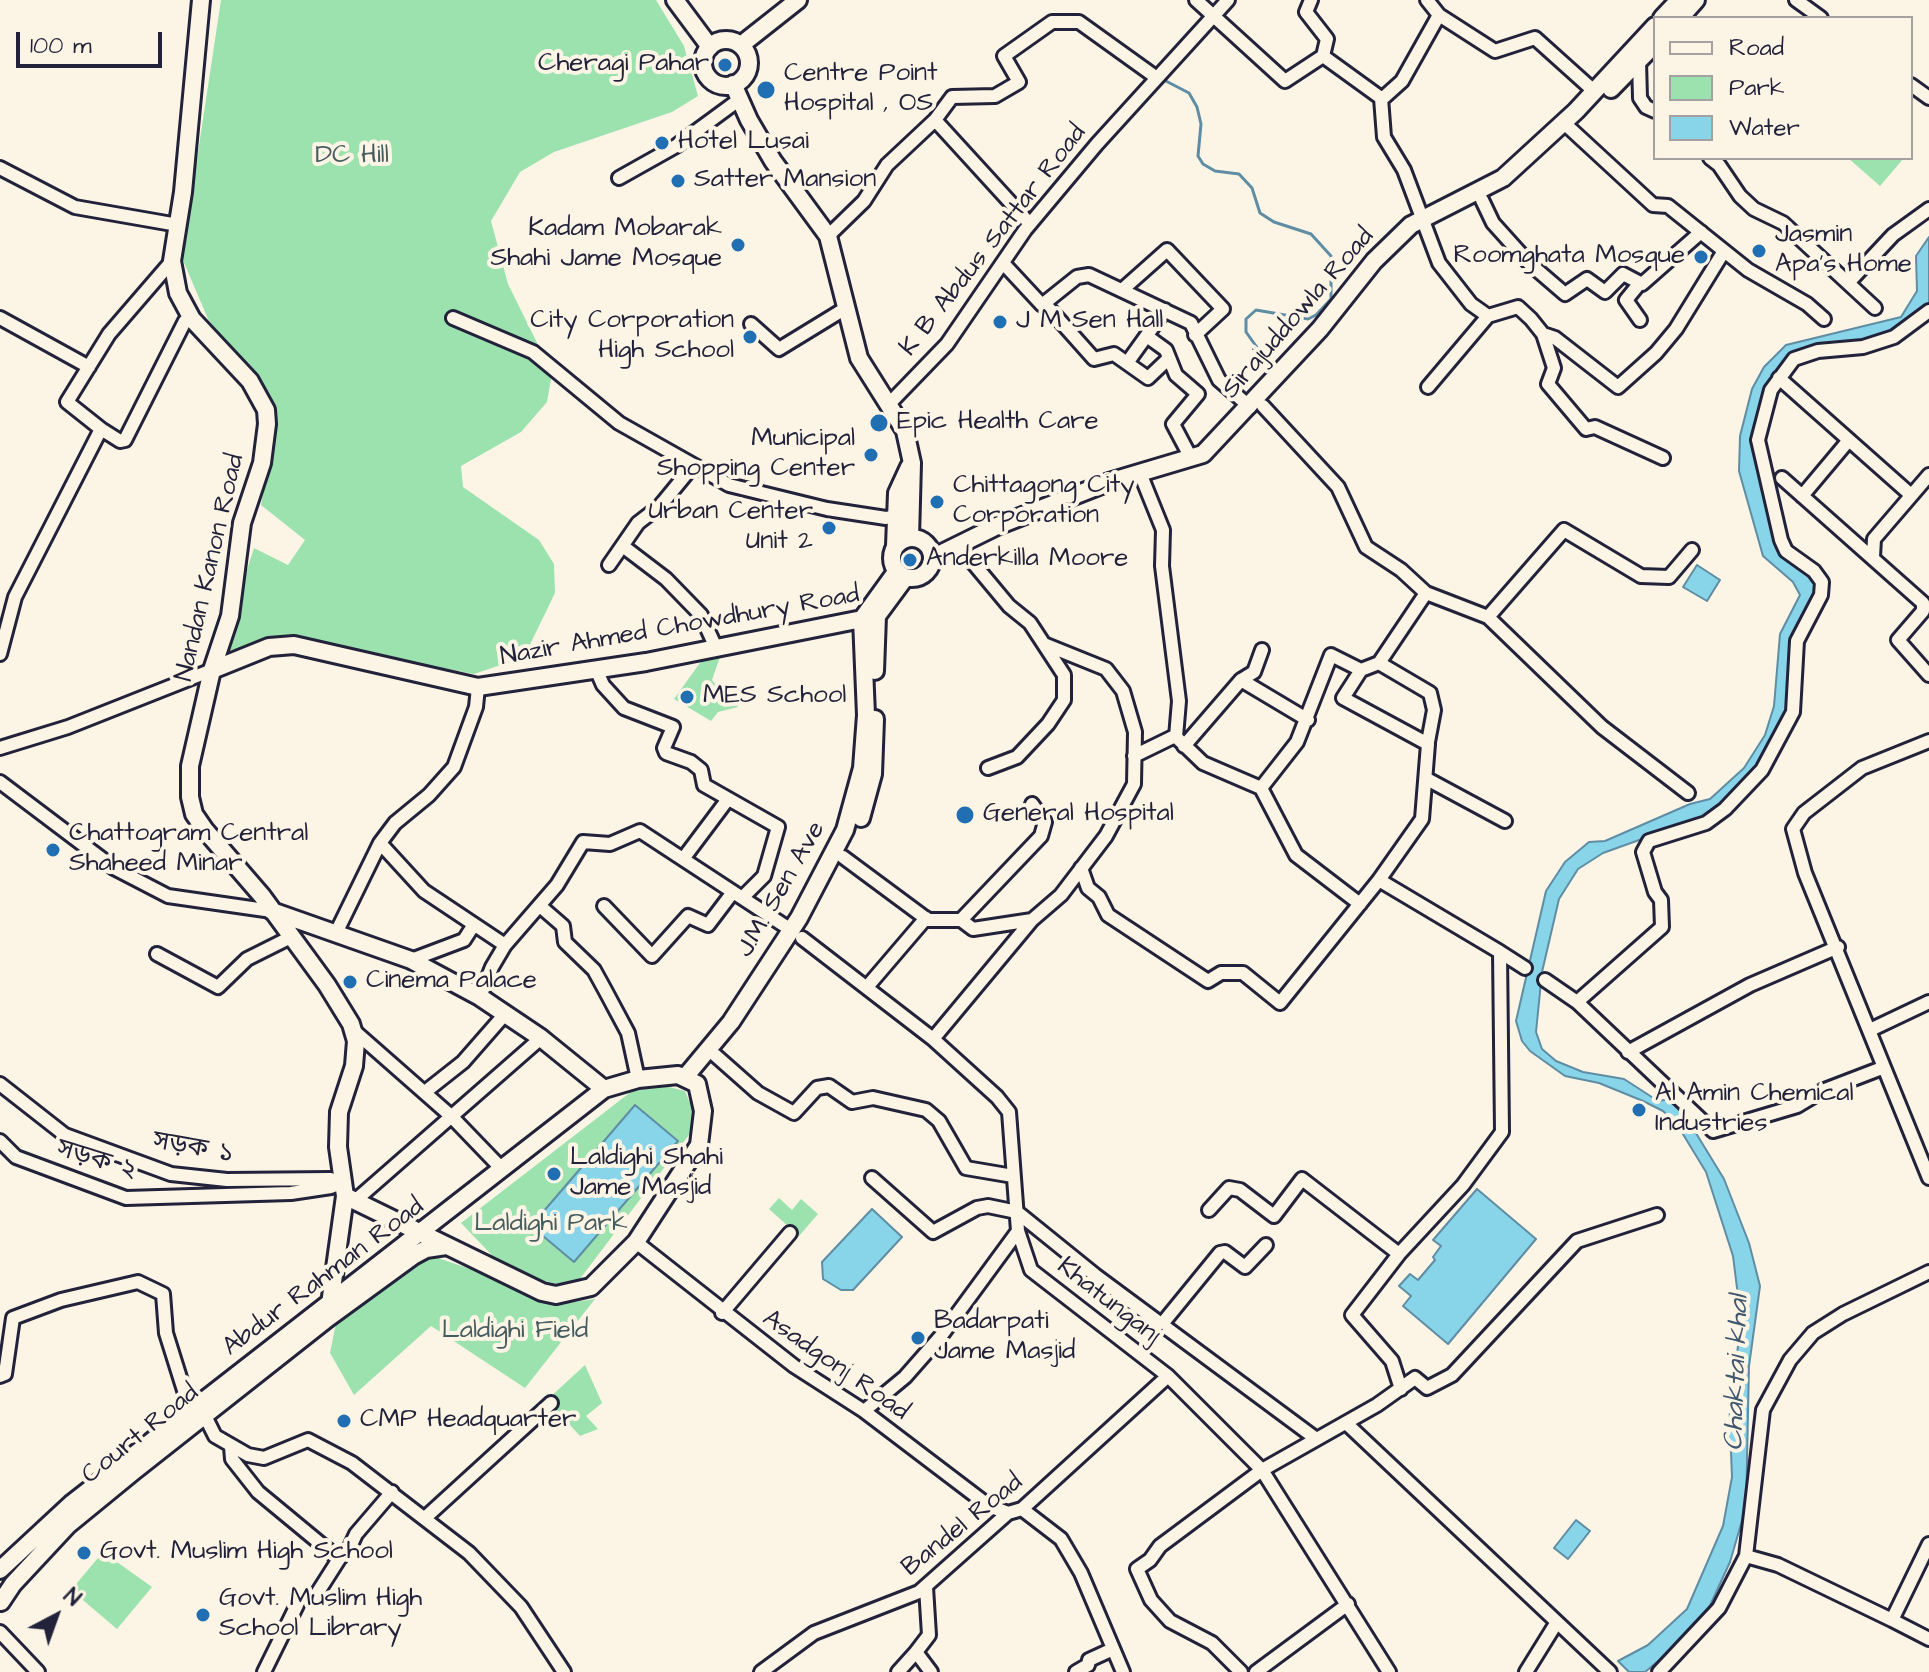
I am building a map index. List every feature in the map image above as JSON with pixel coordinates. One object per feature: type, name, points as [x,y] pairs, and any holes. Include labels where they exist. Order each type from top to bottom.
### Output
[{"type":"main road","name":"Nandan Kanon Road","points":[[201,0],[172,261],[178,293],[192,319],[250,381],[266,410],[262,463],[236,552],[230,616],[212,670],[190,766],[194,814],[327,985],[352,1029]]},
{"type":"main road","points":[[675,0],[710,47]]},
{"type":"main road","points":[[735,43],[785,0]]},
{"type":"main road","points":[[710,47],[735,43],[798,0]]},
{"type":"main road","points":[[1664,16],[1679,0]]},
{"type":"main road","points":[[1682,16],[1696,0]]},
{"type":"main road","name":"Sirajuddowla Road","points":[[1142,478],[1185,472],[1210,461],[1348,312],[1402,244],[1423,223],[1503,178],[1567,127],[1594,91],[1653,28]]},
{"type":"main road","points":[[735,43],[748,55],[749,67],[736,92]]},
{"type":"main road","name":"Sirajuddowla Road","points":[[1423,223],[1482,200],[1514,181],[1653,46]]},
{"type":"main road","points":[[710,47],[704,64],[707,75],[736,92],[773,161],[828,236],[859,358],[905,431],[912,463],[897,493],[902,514],[903,542],[891,556],[900,575]]},
{"type":"main road","name":"Sirajuddowla Road","points":[[932,563],[961,548],[1203,454],[1257,407]]},
{"type":"main road","points":[[900,575],[917,578],[932,563],[928,545],[903,542]]},
{"type":"main road","points":[[870,617],[900,575]]},
{"type":"main road","name":"Nazir Ahmed Chowdhury Road","points":[[212,670],[269,647],[294,645],[478,687],[716,648],[870,617]]},
{"type":"main road","name":"J.M. Sen Ave","points":[[692,1080],[715,1055],[771,979],[843,857],[862,816],[873,774],[874,628],[870,617]]},
{"type":"main road","name":"J.M. Sen Ave","points":[[692,1080],[799,918],[845,830],[862,768],[870,617]]},
{"type":"main road","points":[[272,911],[337,931],[411,960],[480,997],[541,1038],[604,1089]]},
{"type":"main road","points":[[330,1304],[344,1191],[339,1112],[357,1053],[352,1029]]},
{"type":"main road","name":"Abdur Rahman Road","points":[[0,1570],[71,1504],[422,1234],[604,1089],[638,1079],[692,1080]]},
{"type":"main road","points":[[344,1191],[422,1234],[542,1292],[556,1295],[591,1287],[639,1245],[699,1145],[703,1111],[692,1080]]},
{"type":"main road","name":"Court Road","points":[[0,1603],[13,1584],[68,1525],[328,1318],[413,1256],[426,1249],[446,1246]]},
{"type":"street","points":[[1196,0],[1285,81],[1323,56],[1327,39],[1306,12],[1311,0]]},
{"type":"street","name":"K B Abdus Sattar Road","points":[[890,403],[947,344],[1030,224],[1228,0]]},
{"type":"street","points":[[1427,0],[1439,15],[1499,52],[1535,38],[1594,91]]},
{"type":"street","points":[[1796,0],[1818,16]]},
{"type":"street","points":[[1382,99],[1402,81],[1439,15]]},
{"type":"street","points":[[828,236],[864,201],[887,165],[935,120],[952,97],[995,96],[1019,82],[1005,60],[1006,54],[1052,22],[1079,22],[1157,78]]},
{"type":"street","points":[[1323,56],[1382,99]]},
{"type":"street","points":[[1639,61],[1640,98],[1643,105],[1653,110]]},
{"type":"street","points":[[619,178],[676,146],[736,92]]},
{"type":"street","points":[[1382,99],[1384,137],[1404,170],[1439,263],[1471,304],[1488,316]]},
{"type":"street","points":[[935,120],[1030,224]]},
{"type":"street","points":[[1567,127],[1653,205],[1668,206],[1748,270],[1807,304],[1824,319]]},
{"type":"street","points":[[1712,160],[1754,209],[1783,223],[1875,308]]},
{"type":"street","points":[[0,168],[75,207],[178,225]]},
{"type":"street","points":[[1482,200],[1493,223],[1559,293],[1571,292],[1587,279],[1605,292],[1623,274],[1639,284]]},
{"type":"street","points":[[1849,282],[1893,235],[1929,209]]},
{"type":"street","points":[[1640,320],[1626,300],[1639,284],[1701,232]]},
{"type":"street","points":[[1122,290],[1167,250],[1223,309],[1195,335]]},
{"type":"street","points":[[1543,334],[1555,338],[1618,387],[1656,353],[1676,329],[1724,251]]},
{"type":"street","points":[[172,261],[109,334],[67,402],[101,429],[120,441],[125,440],[185,321],[192,319]]},
{"type":"street","points":[[1003,263],[1094,359],[1114,354],[1148,378],[1168,359]]},
{"type":"street","points":[[1045,304],[1082,275],[1097,276],[1191,323],[1219,380],[1257,407],[1338,487],[1366,547],[1401,570],[1426,593],[1488,617],[1602,727],[1688,793]]},
{"type":"street","points":[[1428,387],[1488,316],[1518,307],[1543,334],[1555,373],[1548,384],[1569,413],[1586,429],[1595,427],[1663,458]]},
{"type":"street","points":[[751,324],[779,349],[846,308]]},
{"type":"street","points":[[1127,363],[1165,310]]},
{"type":"street","points":[[1577,1002],[1662,927],[1661,900],[1655,892],[1643,852],[1649,841],[1706,823],[1725,809],[1762,770],[1793,712],[1797,641],[1821,595],[1822,582],[1783,546],[1762,467],[1758,440],[1760,422],[1779,378],[1787,364],[1805,354],[1863,347],[1894,337],[1929,311]]},
{"type":"street","points":[[0,318],[89,367]]},
{"type":"street","points":[[453,318],[533,352],[619,423],[692,467],[729,485],[827,509],[886,518],[902,514]]},
{"type":"street","points":[[1148,337],[1166,350],[1180,380],[1198,394],[1173,424],[1191,458]]},
{"type":"street","points":[[1779,378],[1911,495]]},
{"type":"street","points":[[0,654],[15,597],[101,429]]},
{"type":"street","points":[[1802,496],[1849,440]]},
{"type":"street","points":[[609,565],[638,523],[660,506],[692,467]]},
{"type":"street","points":[[1873,557],[1874,539],[1929,475]]},
{"type":"street","points":[[1142,478],[1163,530],[1162,566],[1179,701],[1180,741],[1203,763],[1261,788],[1296,855],[1360,904]]},
{"type":"street","points":[[1782,478],[1924,605],[1923,611],[1898,640],[1929,675]]},
{"type":"street","points":[[1488,617],[1564,530],[1641,576],[1669,577],[1692,550]]},
{"type":"street","points":[[624,547],[689,602],[707,623],[716,648]]},
{"type":"street","points":[[961,548],[1009,606],[1030,623],[1064,675],[1064,700],[1017,757],[988,768]]},
{"type":"street","points":[[1426,593],[1379,663],[1361,670],[1344,699],[1428,742]]},
{"type":"street","points":[[933,1039],[1032,920],[1061,895],[1106,836],[1134,784],[1135,732],[1123,691],[1106,669],[1044,644]]},
{"type":"street","points":[[1134,756],[1180,741],[1241,680],[1254,672],[1262,650]]},
{"type":"street","points":[[1261,788],[1286,759],[1308,720],[1317,687],[1331,655],[1361,670]]},
{"type":"street","points":[[1081,868],[1088,888],[1099,897],[1108,915],[1208,981],[1221,973],[1243,973],[1280,1003],[1379,880],[1422,819],[1428,742],[1434,710],[1430,693],[1379,663]]},
{"type":"street","points":[[596,669],[609,693],[624,708],[670,725],[673,734],[664,751],[696,766],[703,774],[704,785],[778,827],[764,876],[738,895],[708,925],[688,916],[652,956],[604,906]]},
{"type":"street","points":[[0,748],[68,727],[212,670]]},
{"type":"street","points":[[1241,680],[1308,720]]},
{"type":"street","points":[[337,931],[380,843],[395,823],[429,795],[454,767],[476,707],[478,687]]},
{"type":"street","points":[[1929,741],[1862,768],[1795,824],[1794,840],[1838,947],[1882,1068],[1929,1178]]},
{"type":"street","points":[[1427,779],[1505,821]]},
{"type":"street","points":[[0,782],[114,868],[168,896],[272,911]]},
{"type":"street","points":[[683,859],[728,799]]},
{"type":"street","points":[[843,857],[926,918],[942,922],[961,920],[1041,836],[1045,822],[1032,804]]},
{"type":"street","points":[[480,997],[505,945],[540,906],[583,842],[610,844],[640,831],[785,926]]},
{"type":"street","points":[[380,843],[398,868],[424,891],[505,945]]},
{"type":"street","points":[[1379,880],[1525,968]]},
{"type":"street","points":[[540,906],[563,926],[565,942],[594,970],[628,1033],[638,1079]]},
{"type":"street","points":[[867,987],[926,918]]},
{"type":"street","points":[[961,920],[973,929],[1032,920]]},
{"type":"street","points":[[411,960],[464,940],[473,926]]},
{"type":"street","points":[[157,954],[218,987],[247,959],[291,937]]},
{"type":"street","name":"Khatunganj","points":[[802,938],[933,1039],[984,1084],[1009,1112],[1018,1231],[1031,1270],[1168,1376],[1262,1470],[1389,1672]]},
{"type":"street","points":[[1628,1052],[1750,985],[1838,947]]},
{"type":"street","points":[[1401,1389],[1392,1361],[1352,1315],[1399,1254],[1463,1185],[1502,1132],[1500,952]]},
{"type":"street","points":[[1545,980],[1577,1002],[1713,1131],[1772,1115],[1882,1068]]},
{"type":"street","points":[[1870,1030],[1929,1002]]},
{"type":"street","points":[[425,1092],[463,1062],[505,1014]]},
{"type":"street","points":[[352,1029],[451,1116],[502,1169]]},
{"type":"street","points":[[344,1191],[451,1116],[541,1038]]},
{"type":"street","points":[[715,1055],[758,1093],[794,1113],[817,1088],[829,1086],[852,1102],[873,1098],[926,1110],[939,1121],[966,1168],[1013,1176]]},
{"type":"street","name":"সড়ক ১","points":[[0,1084],[65,1135],[171,1174],[227,1180],[331,1179],[344,1191]]},
{"type":"street","name":"সড়ক ২","points":[[0,1141],[16,1157],[126,1198],[344,1191]]},
{"type":"street","points":[[1916,1151],[1929,1145]]},
{"type":"street","points":[[872,1178],[933,1232],[977,1208],[988,1206],[1017,1212],[1315,1438]]},
{"type":"street","points":[[1209,1210],[1229,1188],[1240,1190],[1274,1216],[1302,1179],[1399,1254]]},
{"type":"street","points":[[1241,1672],[1212,1643],[1170,1621],[1151,1600],[1137,1569],[1150,1560],[1160,1546],[1262,1470],[1346,1423],[1415,1378],[1427,1388],[1466,1364],[1577,1241],[1657,1215]]},
{"type":"street","points":[[864,1411],[905,1377],[941,1336],[1018,1231]]},
{"type":"street","points":[[722,1313],[790,1233]]},
{"type":"street","name":"Asadgonj Road","points":[[639,1245],[722,1313],[794,1366],[864,1411],[989,1506],[1008,1513]]},
{"type":"street","points":[[1162,1324],[1220,1253],[1225,1252],[1245,1267],[1266,1245]]},
{"type":"street","points":[[1659,1672],[1719,1608],[1746,1556],[1763,1410],[1790,1360],[1813,1333],[1843,1314],[1928,1274]]},
{"type":"street","points":[[0,1376],[5,1374],[13,1318],[61,1300],[138,1282],[163,1294],[166,1333],[187,1400],[186,1414]]},
{"type":"street","name":"Bandel Road","points":[[761,1672],[814,1633],[926,1587],[1008,1513],[1022,1509],[1168,1376]]},
{"type":"street","points":[[426,1517],[551,1403]]},
{"type":"street","points":[[205,1416],[215,1436],[231,1447],[264,1458],[308,1440],[352,1463],[469,1553],[521,1607],[564,1672]]},
{"type":"street","points":[[1346,1423],[1610,1672]]},
{"type":"street","points":[[231,1447],[232,1459],[258,1492],[339,1559]]},
{"type":"street","points":[[318,1592],[339,1559],[392,1492]]},
{"type":"street","points":[[1022,1509],[1061,1539],[1081,1573],[1123,1672]]},
{"type":"street","points":[[1892,1620],[1929,1544]]},
{"type":"street","points":[[1746,1556],[1778,1565],[1929,1639]]},
{"type":"street","points":[[898,1672],[929,1635],[926,1587]]},
{"type":"street","points":[[1256,1672],[1348,1604]]},
{"type":"street","points":[[264,1672],[297,1605]]},
{"type":"street","points":[[1526,1672],[1557,1622]]},
{"type":"street","points":[[0,1632],[38,1672]]},
{"type":"street","points":[[1076,1672],[1088,1665],[1089,1660],[1113,1649]]},
{"type":"street","points":[[916,1652],[931,1672]]},
{"type":"green space","name":"DC Hill","points":[[221,0],[656,0],[684,46],[698,96],[672,112],[554,152],[520,172],[491,221],[508,284],[552,373],[547,402],[521,432],[461,466],[463,487],[539,540],[554,564],[555,593],[524,657],[474,674],[280,638],[220,653],[254,548],[288,565],[305,540],[261,505],[277,409],[208,319],[182,258]]},
{"type":"green space","points":[[1850,160],[1902,160],[1880,186]]},
{"type":"green space","points":[[720,657],[712,680],[716,685],[722,681],[721,690],[729,691],[738,707],[718,712],[711,721],[674,699],[702,660]]},
{"type":"green space","name":"Laldighi Park","points":[[645,1081],[685,1091],[698,1123],[573,1288],[508,1272],[461,1223]]},
{"type":"green space","points":[[779,1198],[792,1210],[801,1199],[818,1214],[799,1236],[769,1209]]},
{"type":"green space","name":"Laldighi Field","points":[[429,1255],[488,1275],[554,1305],[595,1299],[525,1388],[431,1326],[354,1395],[330,1353],[336,1323]]},
{"type":"green space","points":[[585,1365],[602,1403],[586,1416],[598,1429],[580,1436],[555,1409],[557,1401],[548,1399]]},
{"type":"green space","points":[[103,1552],[152,1587],[117,1629],[71,1590]]},
{"type":"water","name":"Chaktai khal","points":[[1929,237],[1929,306],[1902,334],[1792,357],[1760,412],[1778,546],[1784,558],[1806,568],[1813,577],[1816,594],[1798,633],[1790,713],[1746,785],[1720,811],[1603,853],[1578,869],[1559,899],[1542,972],[1536,1032],[1542,1049],[1556,1061],[1583,1072],[1624,1079],[1658,1101],[1670,1099],[1677,1102],[1724,1179],[1749,1243],[1760,1286],[1749,1366],[1746,1507],[1730,1562],[1707,1612],[1679,1644],[1645,1672],[1629,1672],[1618,1661],[1648,1645],[1687,1609],[1723,1526],[1732,1477],[1727,1438],[1741,1320],[1733,1256],[1706,1172],[1678,1126],[1663,1111],[1643,1101],[1599,1083],[1565,1076],[1530,1051],[1522,1041],[1516,1021],[1546,891],[1565,862],[1589,842],[1605,841],[1690,804],[1710,799],[1744,768],[1765,735],[1774,706],[1780,634],[1800,595],[1793,582],[1763,556],[1739,471],[1740,436],[1752,389],[1764,367],[1786,345],[1901,317],[1917,291],[1916,256]]},
{"type":"water","points":[[1697,565],[1720,580],[1707,601],[1683,587]]},
{"type":"water","points":[[635,1105],[678,1141],[574,1262],[531,1226]]},
{"type":"water","points":[[1477,1189],[1536,1239],[1448,1344],[1403,1306],[1411,1296],[1399,1286],[1410,1274],[1418,1280],[1435,1260],[1433,1257],[1441,1246],[1433,1240]]},
{"type":"water","points":[[872,1209],[902,1237],[853,1290],[841,1290],[823,1279],[822,1262]]},
{"type":"water","points":[[1576,1520],[1590,1531],[1568,1559],[1554,1548]]},
{"type":"waterway","points":[[1162,79],[1189,93],[1197,107],[1201,124],[1198,156],[1203,164],[1215,171],[1239,174],[1252,188],[1260,213],[1274,222],[1311,234],[1331,256],[1331,299],[1316,315],[1308,319],[1256,310],[1246,319],[1246,332],[1271,367]]},
{"type":"place","name":"Cheragi Pahar","points":[[725,65]]},
{"type":"place","name":"Centre Point Hospital , OS","points":[[766,90]]},
{"type":"place","name":"Hotel Lusai","points":[[662,143]]},
{"type":"place","name":"Satter Mansion","points":[[678,181]]},
{"type":"place","name":"Kadam Mobarak Shahi Jame Mosque","points":[[738,245]]},
{"type":"place","name":"Jasmin Apa's Home","points":[[1759,251]]},
{"type":"place","name":"Roomghata Mosque","points":[[1701,257]]},
{"type":"place","name":"J M Sen Hall","points":[[1000,322]]},
{"type":"place","name":"City Corporation High School","points":[[750,337]]},
{"type":"place","name":"Epic Health Care","points":[[879,423]]},
{"type":"place","name":"Municipal Shopping Center","points":[[871,455]]},
{"type":"place","name":"Chittagong City Corporation","points":[[937,502]]},
{"type":"place","name":"Urban Center Unit 2","points":[[829,528]]},
{"type":"place","name":"Anderkilla Moore","points":[[910,560]]},
{"type":"place","name":"MES School","points":[[687,697]]},
{"type":"place","name":"General Hospital","points":[[965,815]]},
{"type":"place","name":"Chattogram Central Shaheed Minar","points":[[53,850]]},
{"type":"place","name":"Cinema Palace","points":[[350,982]]},
{"type":"place","name":"Al Amin Chemical Industries","points":[[1639,1110]]},
{"type":"place","name":"Laldighi Shahi Jame Masjid","points":[[554,1174]]},
{"type":"place","name":"Badarpati Jame Masjid","points":[[918,1338]]},
{"type":"place","name":"CMP Headquarter","points":[[344,1421]]},
{"type":"place","name":"Govt. Muslim High School","points":[[84,1553]]},
{"type":"place","name":"Govt. Muslim High School Library","points":[[203,1615]]}]
